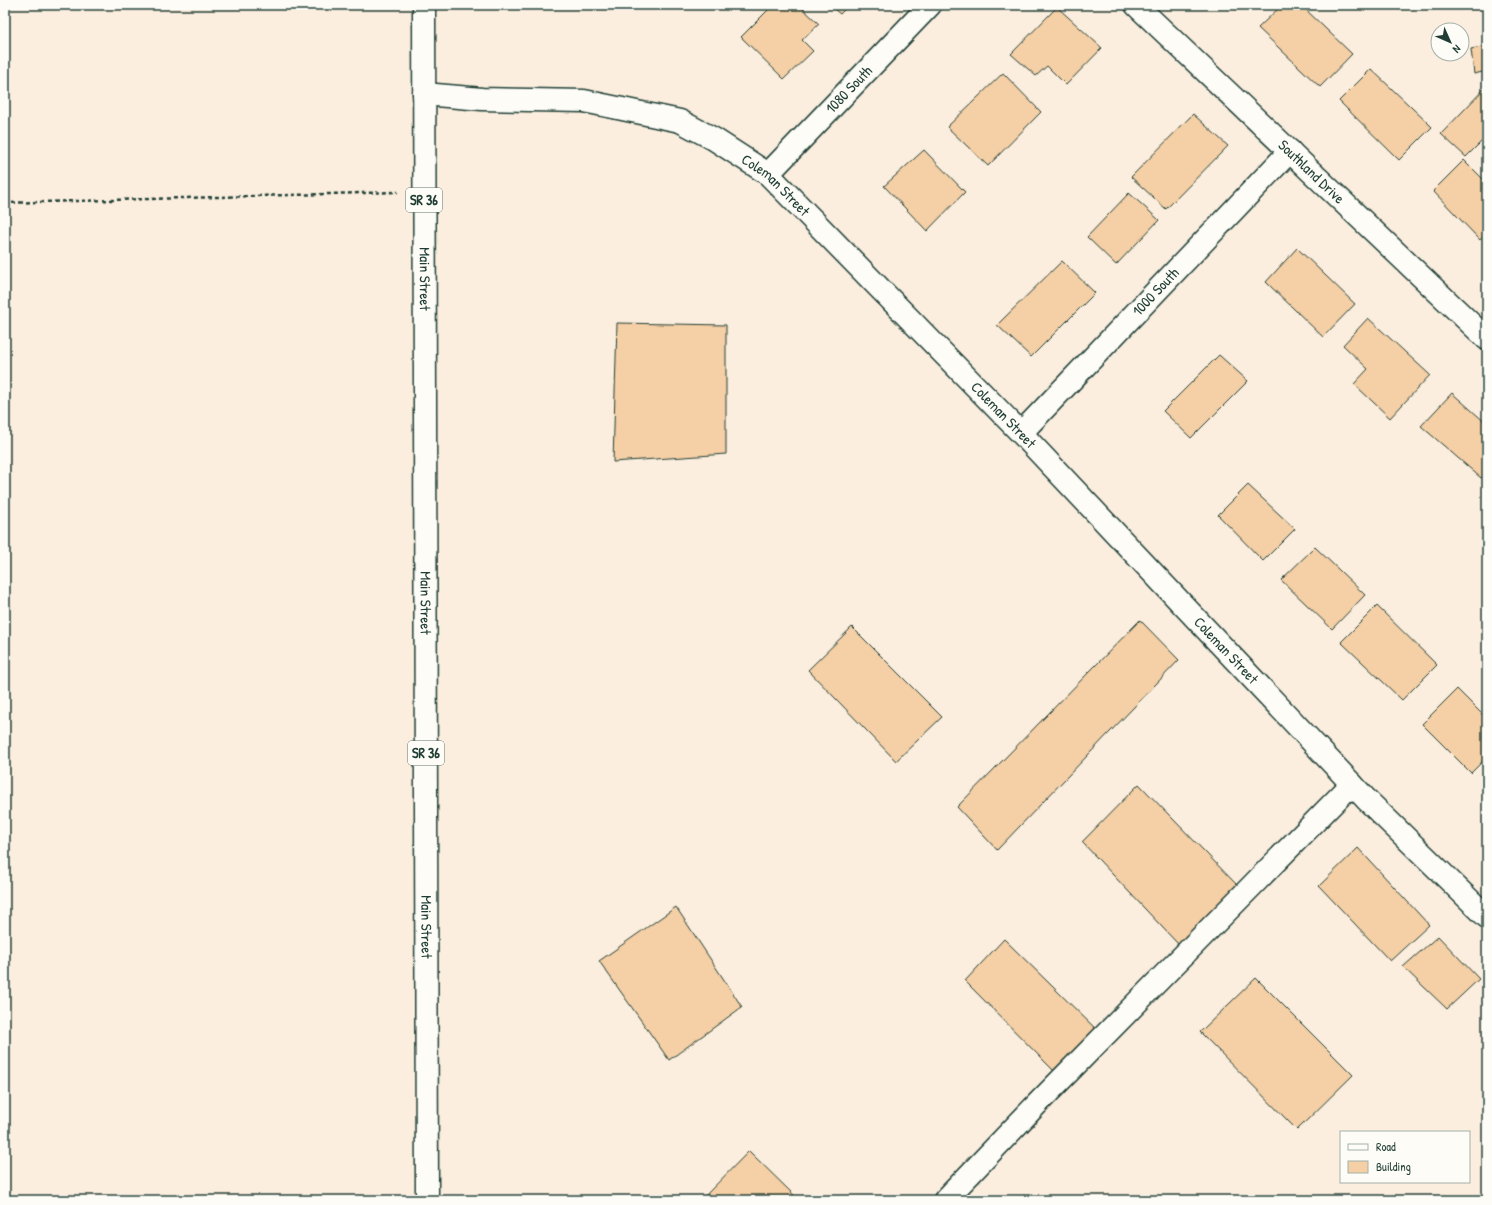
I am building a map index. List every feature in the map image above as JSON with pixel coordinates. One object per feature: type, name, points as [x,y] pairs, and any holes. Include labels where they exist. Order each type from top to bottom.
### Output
[{"type":"main road","name":"Main Street","points":[[424,5],[427,1200]]},
{"type":"main road","name":"1080 South","points":[[768,174],[930,5]]},
{"type":"main road","name":"Southland Drive","points":[[1136,5],[1487,339]]},
{"type":"main road","name":"Coleman Street","points":[[424,94],[482,99],[584,101],[680,121],[714,139],[768,174],[1022,433],[1352,784],[1487,917]]},
{"type":"main road","name":"1000 South","points":[[1022,433],[1290,152]]},
{"type":"main road","points":[[945,1200],[1039,1102],[1352,784]]},
{"type":"path","points":[[5,203],[424,191]]},
{"type":"building","points":[[773,5],[799,5],[819,24],[802,40],[813,51],[784,79],[741,37]]},
{"type":"building","points":[[829,5],[849,5],[840,14]]},
{"type":"building","points":[[1230,5],[1242,5],[1237,10]]},
{"type":"building","points":[[1282,5],[1301,5],[1352,54],[1320,87],[1258,28]]},
{"type":"building","points":[[1057,7],[1102,48],[1066,85],[1047,66],[1036,76],[1011,54]]},
{"type":"building","points":[[1487,46],[1487,71],[1474,74],[1471,49]]},
{"type":"building","points":[[1371,69],[1432,127],[1399,160],[1339,101]]},
{"type":"building","points":[[1003,73],[1041,112],[988,166],[947,127]]},
{"type":"building","points":[[1486,87],[1487,136],[1466,157],[1441,134]]},
{"type":"building","points":[[1193,114],[1228,146],[1166,209],[1131,177]]},
{"type":"building","points":[[924,150],[965,192],[927,231],[884,186]]},
{"type":"building","points":[[1464,160],[1487,183],[1487,233],[1480,240],[1433,191]]},
{"type":"building","points":[[1129,193],[1159,220],[1116,265],[1087,237]]},
{"type":"building","points":[[1297,248],[1355,304],[1323,337],[1266,282]]},
{"type":"building","points":[[1062,261],[1095,293],[1031,357],[997,325]]},
{"type":"building","points":[[1368,318],[1430,375],[1390,418],[1354,384],[1368,369],[1343,345]]},
{"type":"building","points":[[617,323],[726,325],[726,454],[613,462]]},
{"type":"building","points":[[1219,355],[1248,381],[1191,438],[1163,411]]},
{"type":"building","points":[[1452,393],[1487,424],[1487,473],[1481,478],[1421,426]]},
{"type":"building","points":[[1248,485],[1295,529],[1263,561],[1218,515]]},
{"type":"building","points":[[1315,547],[1365,595],[1332,629],[1281,580]]},
{"type":"building","points":[[1377,606],[1437,665],[1402,700],[1341,642]]},
{"type":"building","points":[[1140,620],[1179,660],[997,850],[957,807]]},
{"type":"building","points":[[852,627],[942,717],[896,761],[808,670]]},
{"type":"building","points":[[1457,689],[1487,719],[1487,757],[1471,773],[1422,724]]},
{"type":"building","points":[[1139,784],[1238,886],[1178,944],[1082,842]]},
{"type":"building","points":[[1358,848],[1429,925],[1390,961],[1319,886]]},
{"type":"building","points":[[676,907],[742,1007],[669,1060],[599,961]]},
{"type":"building","points":[[1438,936],[1479,979],[1447,1009],[1403,967]]},
{"type":"building","points":[[1004,939],[1100,1033],[1057,1074],[965,981]]},
{"type":"building","points":[[1256,978],[1353,1075],[1297,1130],[1200,1032]]},
{"type":"building","points":[[749,1151],[799,1200],[701,1200]]}]
